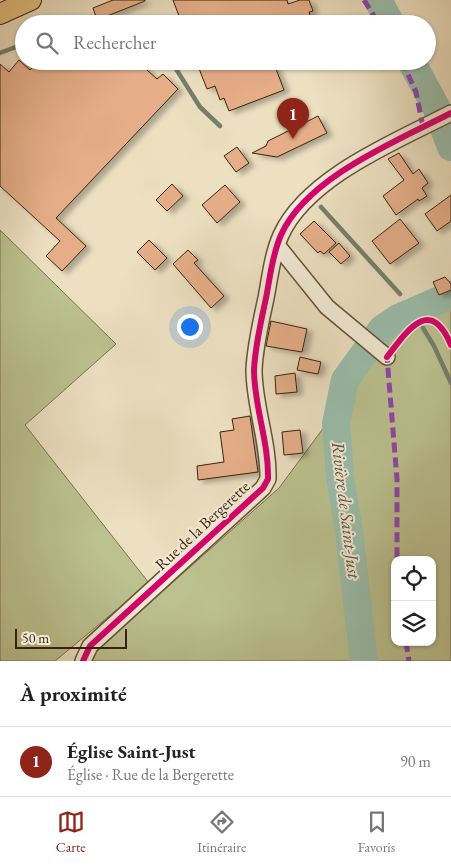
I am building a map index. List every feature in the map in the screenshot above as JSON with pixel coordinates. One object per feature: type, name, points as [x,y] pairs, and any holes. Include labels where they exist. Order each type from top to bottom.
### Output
[{"type":"main road","points":[[0,14],[31,0]]},
{"type":"street","name":"Rue de la Bergerette","points":[[83,661],[90,646],[262,488],[268,479],[254,371],[277,245],[292,216],[319,189],[371,154],[451,113]]},
{"type":"street","points":[[277,245],[326,307],[376,349]]},
{"type":"green space","points":[[0,230],[116,344],[25,425],[149,583],[55,661],[0,661]]},
{"type":"green space","points":[[451,307],[451,661],[78,661],[101,646],[279,488],[393,334],[422,313]]},
{"type":"building","points":[[113,0],[145,0],[110,15],[95,15],[93,8]]},
{"type":"building","points":[[173,0],[287,0],[288,4],[300,0],[309,0],[313,11],[309,12],[310,15],[179,15]]},
{"type":"building","points":[[0,64],[9,72],[15,65],[15,70],[147,70],[157,79],[163,74],[178,89],[56,218],[86,246],[62,271],[46,256],[60,241],[0,186]]},
{"type":"building","points":[[200,70],[276,70],[284,90],[229,111],[224,98],[220,100],[215,86],[207,89]]},
{"type":"building","points":[[318,116],[327,133],[277,157],[252,153],[266,146],[268,141]]},
{"type":"building","points":[[237,147],[249,163],[236,172],[224,156]]},
{"type":"building","points":[[399,153],[413,174],[419,169],[428,183],[422,188],[427,196],[419,201],[418,199],[396,215],[383,196],[404,180],[388,159]]},
{"type":"building","points":[[172,184],[183,196],[167,211],[156,200]]},
{"type":"building","points":[[225,185],[240,202],[217,223],[202,205]]},
{"type":"building","points":[[451,195],[451,221],[437,231],[425,214]]},
{"type":"building","points":[[400,219],[419,243],[390,264],[372,241]]},
{"type":"building","points":[[314,221],[336,243],[324,254],[320,251],[318,253],[300,234]]},
{"type":"building","points":[[149,240],[167,258],[155,270],[137,252]]},
{"type":"building","points":[[339,243],[350,256],[341,264],[329,252]]},
{"type":"building","points":[[188,250],[198,260],[194,263],[224,296],[211,308],[173,264]]},
{"type":"building","points":[[445,277],[451,284],[451,290],[439,295],[433,282]]},
{"type":"building","points":[[271,321],[307,329],[302,352],[266,346]]},
{"type":"building","points":[[300,357],[321,362],[318,374],[297,370]]},
{"type":"building","points":[[295,373],[297,392],[276,394],[275,376]]},
{"type":"building","points":[[250,416],[258,472],[198,480],[197,466],[224,462],[220,432],[234,430],[232,419]]},
{"type":"building","points":[[300,430],[303,453],[284,455],[282,432]]},
{"type":"waterway","name":"Rivière de Saint-Just","points":[[378,0],[386,15]]},
{"type":"waterway","points":[[0,53],[15,47]]},
{"type":"waterway","points":[[177,70],[200,107],[220,126]]},
{"type":"waterway","name":"Rivière de Saint-Just","points":[[416,70],[436,107],[451,147]]},
{"type":"waterway","points":[[321,207],[400,294]]},
{"type":"waterway","name":"Rivière de Saint-Just","points":[[364,661],[349,531],[340,477],[336,424],[345,380],[382,329],[398,318],[451,295]]},
{"type":"waterway","points":[[423,328],[434,346],[451,383]]},
{"type":"marked path","points":[[364,0],[373,15]]},
{"type":"marked path","points":[[406,70],[416,92],[423,127]]},
{"type":"marked path","points":[[390,354],[387,357],[397,479],[397,556]]},
{"type":"marked path","points":[[407,646],[409,661]]},
{"type":"cycle path","points":[[83,661],[90,646],[263,488],[268,479],[268,465],[256,397],[254,370],[258,334],[275,250],[281,235],[294,214],[311,195],[332,178],[380,149],[451,113]]},
{"type":"cycle path","points":[[387,357],[402,337],[419,322],[427,320],[435,322],[443,330],[451,345]]},
{"type":"place","name":"Église Saint-Just","points":[[293,139]]}]
